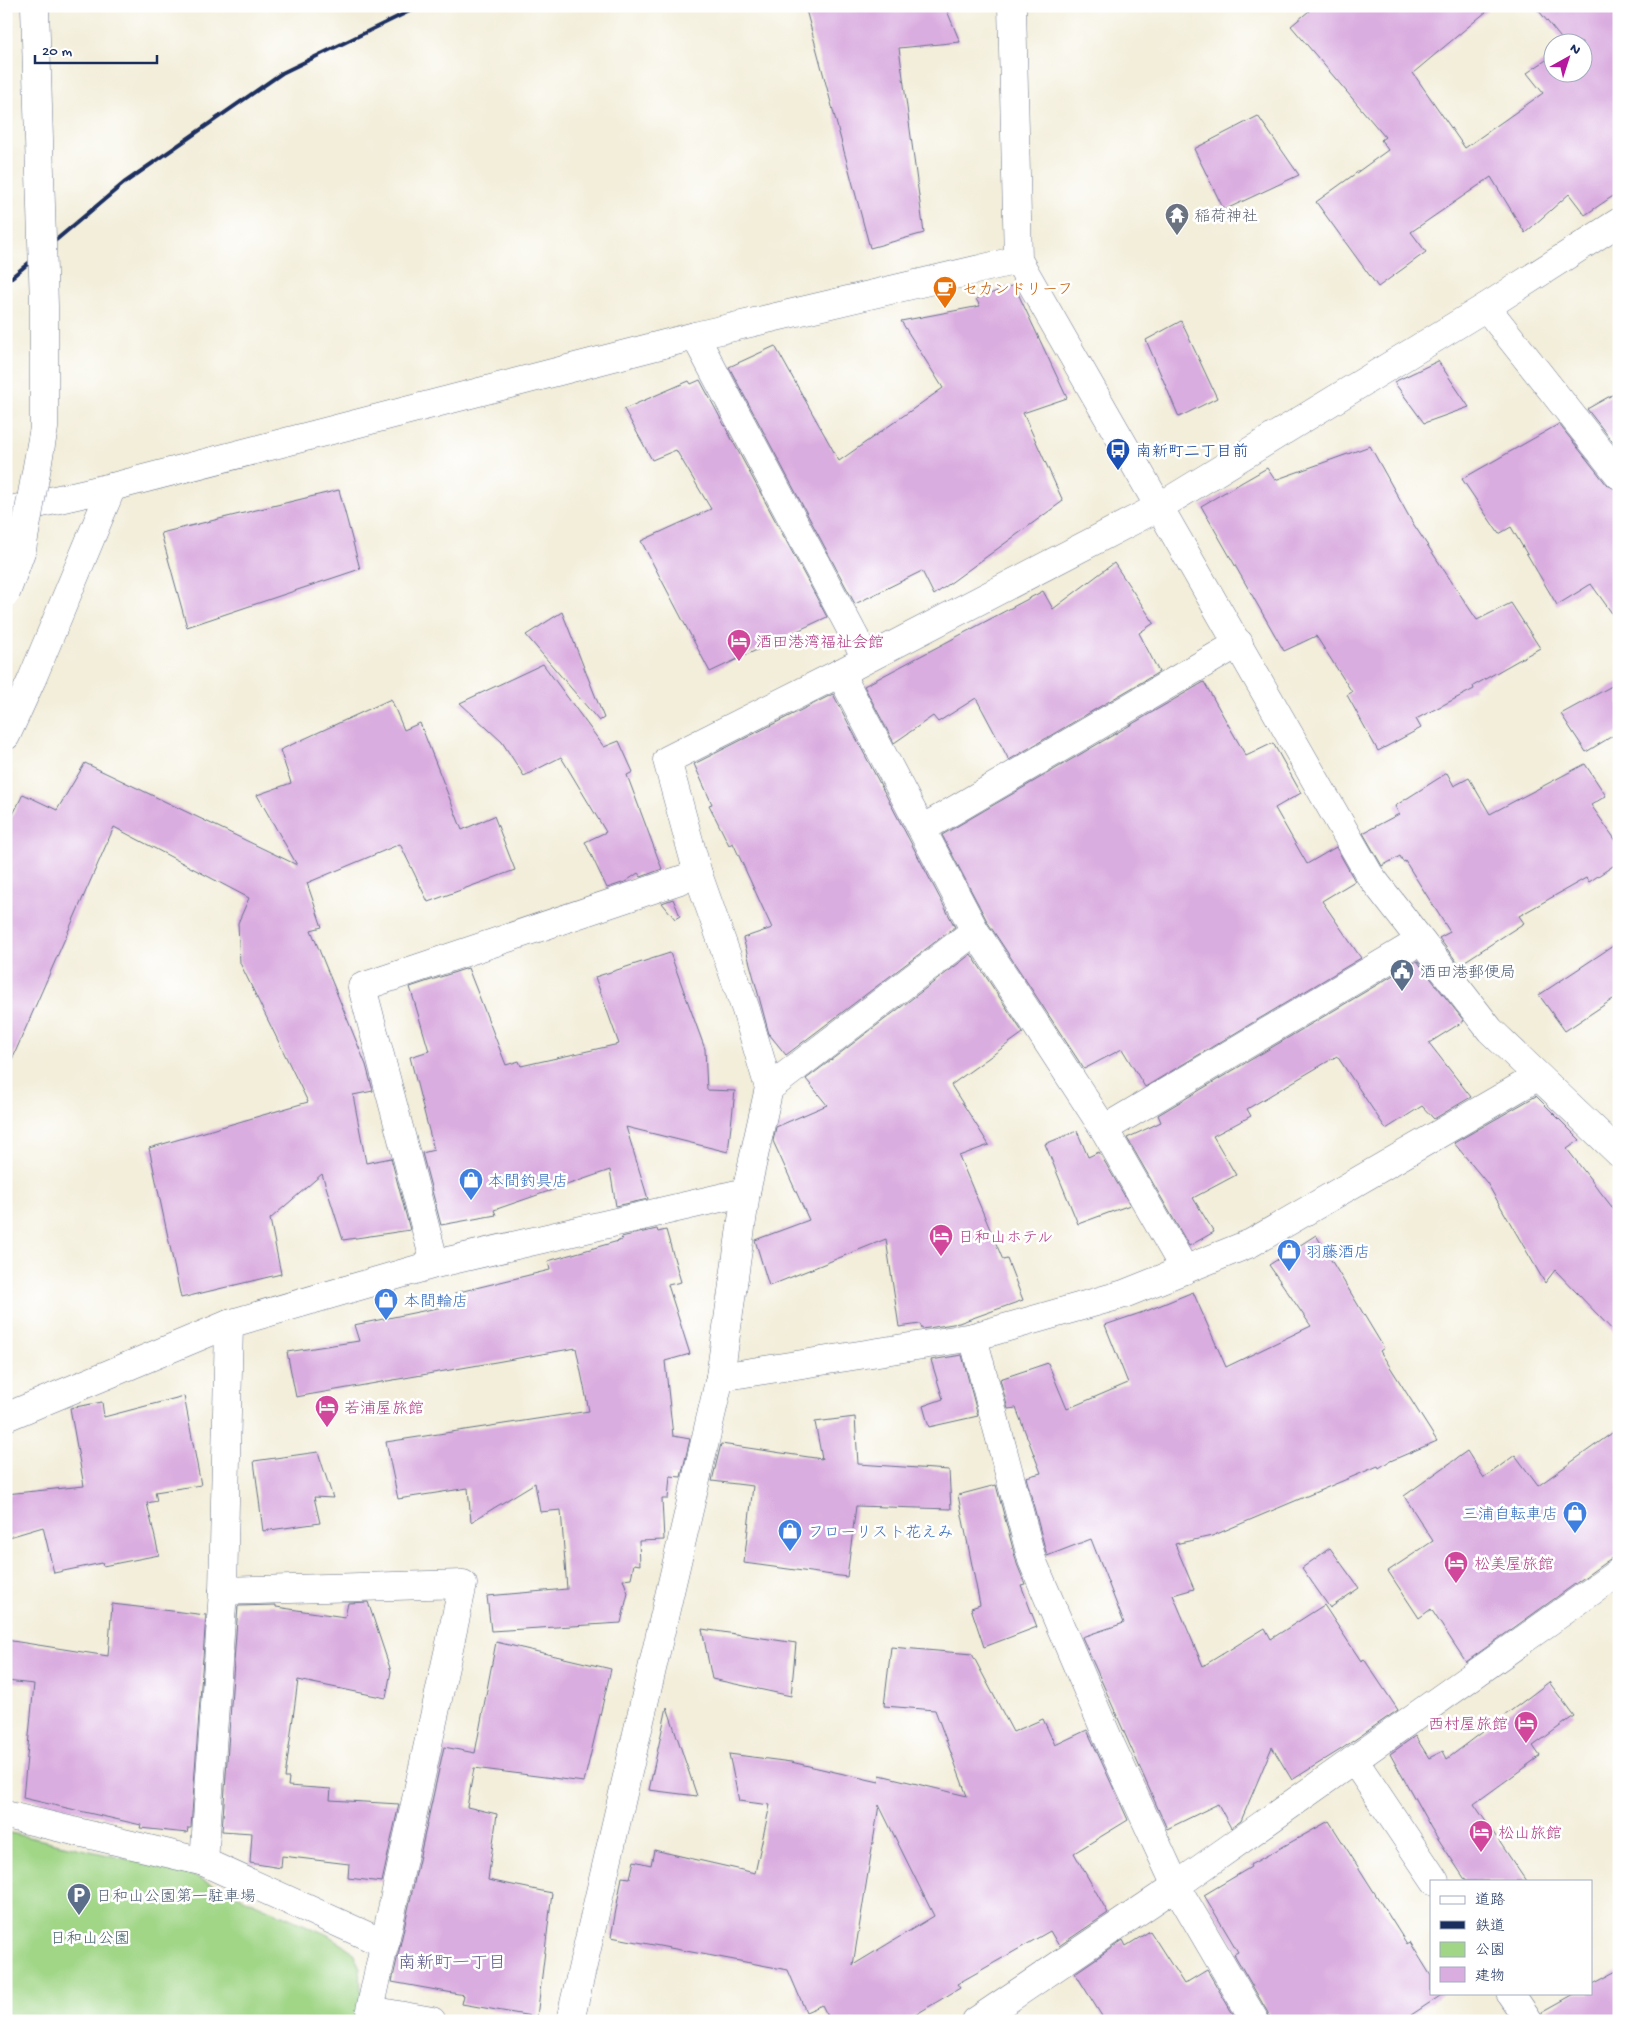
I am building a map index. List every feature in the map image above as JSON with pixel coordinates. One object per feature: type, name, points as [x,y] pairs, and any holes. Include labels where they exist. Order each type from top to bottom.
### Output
[{"type":"street","points":[[6,593],[22,549],[44,428],[44,306],[35,6]]},
{"type":"street","points":[[1012,6],[1018,260],[1239,643],[1369,874],[1490,1030],[1619,1153]]},
{"type":"street","points":[[570,2021],[720,1377],[746,1192],[769,1088],[746,1010],[698,874],[668,760],[1159,507],[1486,307],[1619,222]]},
{"type":"street","points":[[6,515],[11,510],[112,486],[694,336],[1018,260]]},
{"type":"street","points":[[1486,307],[1619,475]]},
{"type":"street","points":[[694,336],[866,658]]},
{"type":"street","points":[[6,736],[112,486]]},
{"type":"street","points":[[922,828],[1239,643]]},
{"type":"street","points":[[840,673],[975,932],[1104,1129],[1185,1270]]},
{"type":"street","points":[[435,1264],[362,987],[698,874]]},
{"type":"street","points":[[769,1088],[975,932]]},
{"type":"street","points":[[1104,1129],[1420,941]]},
{"type":"street","points":[[720,1377],[973,1337],[1124,1294],[1250,1243],[1538,1077]]},
{"type":"street","points":[[6,1417],[229,1324],[435,1264],[746,1192]]},
{"type":"street","points":[[204,1862],[223,1591],[229,1324]]},
{"type":"street","points":[[973,1337],[1032,1560],[1111,1745],[1176,1886],[1255,2021]]},
{"type":"street","points":[[976,2021],[1176,1886],[1619,1572]]},
{"type":"street","points":[[223,1591],[463,1584],[370,2010],[432,2021]]},
{"type":"street","points":[[1354,1760],[1434,1880]]},
{"type":"street","points":[[6,1814],[204,1862],[385,1944]]},
{"type":"street","points":[[1511,1994],[1529,2021]]},
{"type":"path","points":[[6,2017],[13,2021]]},
{"type":"green space","name":"日和山公園","points":[[6,1832],[184,1872],[328,1935],[352,1951],[360,1968],[362,2021],[6,2021]]},
{"type":"building","points":[[805,6],[945,6],[960,42],[899,48],[924,233],[870,248]]},
{"type":"building","points":[[1315,6],[1493,6],[1413,73],[1465,148],[1543,93],[1527,73],[1542,63],[1542,82],[1592,82],[1592,32],[1556,32],[1535,6],[1619,6],[1619,192],[1585,215],[1569,194],[1525,233],[1491,177],[1411,232],[1426,252],[1378,287],[1316,202],[1388,150],[1381,140],[1385,137],[1291,26]]},
{"type":"building","points":[[1258,116],[1299,175],[1224,210],[1194,149]]},
{"type":"building","points":[[1014,285],[1067,398],[1023,413],[1063,501],[934,595],[922,571],[855,604],[729,367],[775,346],[839,461],[943,388],[901,321],[980,306],[976,299]]},
{"type":"building","points":[[1181,321],[1217,398],[1179,417],[1146,340]]},
{"type":"building","points":[[1438,361],[1469,407],[1424,423],[1394,382]]},
{"type":"building","points":[[700,380],[827,617],[710,672],[641,541],[711,509],[676,450],[652,460],[624,409],[689,381],[691,384]]},
{"type":"building","points":[[1619,391],[1619,450],[1587,409]]},
{"type":"building","points":[[1559,424],[1607,485],[1619,490],[1619,623],[1591,584],[1557,605],[1511,527],[1499,534],[1462,479]]},
{"type":"building","points":[[1370,446],[1412,522],[1477,620],[1511,603],[1540,648],[1473,686],[1474,689],[1416,719],[1421,728],[1378,751],[1347,695],[1352,692],[1316,636],[1284,651],[1201,506],[1267,468],[1275,480]]},
{"type":"building","points":[[339,490],[360,569],[187,627],[161,533]]},
{"type":"building","points":[[1114,563],[1154,623],[1139,633],[1159,672],[1009,760],[976,698],[938,722],[933,716],[894,743],[864,686],[1043,591],[1053,609]]},
{"type":"building","points":[[562,612],[604,718],[599,721],[526,635]]},
{"type":"building","points":[[543,664],[604,747],[619,741],[633,772],[627,775],[662,869],[641,877],[638,873],[625,882],[607,888],[585,842],[606,832],[561,757],[524,776],[502,742],[460,703]]},
{"type":"building","points":[[1204,682],[1246,756],[1273,743],[1301,793],[1275,808],[1307,864],[1336,847],[1355,881],[1322,901],[1361,958],[1145,1087],[1122,1049],[1084,1069],[988,923],[942,835]]},
{"type":"building","points":[[1619,682],[1619,732],[1586,752],[1561,714]]},
{"type":"building","points":[[833,694],[955,927],[786,1055],[769,1034],[743,938],[772,928],[733,843],[729,845],[709,805],[712,804],[694,764]]},
{"type":"building","points":[[391,699],[404,730],[420,723],[462,830],[494,816],[515,870],[428,902],[400,844],[307,883],[322,927],[311,930],[366,1065],[373,1091],[353,1095],[366,1163],[391,1158],[410,1230],[343,1240],[322,1174],[270,1219],[281,1274],[181,1298],[149,1148],[308,1102],[240,963],[238,923],[249,898],[114,827],[6,1073],[6,829],[23,794],[57,810],[85,763],[297,865],[257,795],[291,783],[280,750]]},
{"type":"building","points":[[1585,764],[1606,796],[1591,805],[1619,845],[1619,862],[1589,882],[1586,878],[1519,916],[1524,923],[1459,965],[1439,938],[1450,932],[1405,861],[1403,862],[1400,856],[1382,866],[1363,833],[1399,814],[1395,806],[1447,773],[1454,786],[1469,778],[1490,814]]},
{"type":"building","points":[[673,899],[680,916],[675,919],[662,903]]},
{"type":"building","points":[[1619,942],[1619,995],[1565,1031],[1539,995]]},
{"type":"building","points":[[670,953],[705,1049],[707,1090],[735,1091],[728,1152],[626,1127],[648,1199],[616,1206],[610,1170],[494,1210],[496,1215],[441,1225],[422,1153],[434,1150],[410,1057],[429,1051],[410,987],[468,968],[506,1065],[519,1061],[521,1066],[619,1044],[595,977]]},
{"type":"building","points":[[971,954],[1023,1033],[951,1085],[989,1145],[959,1156],[1003,1260],[1007,1259],[1023,1300],[959,1323],[922,1329],[920,1324],[899,1327],[886,1239],[769,1286],[755,1240],[809,1220],[773,1141],[776,1127],[827,1105],[806,1079]]},
{"type":"building","points":[[1417,961],[1464,1021],[1429,1043],[1471,1097],[1434,1119],[1422,1106],[1386,1129],[1337,1056],[1247,1109],[1251,1116],[1213,1136],[1236,1175],[1193,1198],[1214,1232],[1189,1246],[1127,1138],[1161,1122],[1158,1115]]},
{"type":"building","points":[[1536,1096],[1580,1140],[1567,1149],[1619,1216],[1619,1337],[1555,1270],[1545,1283],[1487,1183],[1454,1143]]},
{"type":"building","points":[[1077,1131],[1088,1157],[1099,1152],[1130,1205],[1078,1224],[1045,1144]]},
{"type":"building","points":[[657,1229],[658,1232],[666,1230],[681,1282],[668,1285],[690,1354],[665,1361],[673,1436],[690,1439],[681,1477],[670,1476],[668,1499],[662,1499],[664,1540],[639,1541],[640,1565],[634,1564],[631,1578],[623,1579],[628,1593],[621,1623],[491,1631],[487,1596],[567,1589],[561,1510],[540,1512],[535,1483],[471,1522],[468,1488],[398,1499],[386,1442],[589,1411],[576,1348],[296,1397],[287,1352],[359,1341],[354,1325],[457,1304],[455,1293],[550,1270],[548,1261],[622,1240],[621,1237]]},
{"type":"building","points":[[1316,1235],[1384,1348],[1380,1351],[1437,1441],[1388,1462],[1379,1468],[1378,1466],[1212,1536],[1175,1544],[1194,1589],[1173,1595],[1203,1666],[1265,1628],[1271,1639],[1324,1605],[1361,1661],[1364,1659],[1398,1710],[1292,1780],[1272,1747],[1241,1821],[1231,1828],[1218,1804],[1167,1829],[1082,1637],[1124,1623],[1091,1539],[1047,1556],[1026,1477],[1041,1473],[1016,1408],[1008,1409],[1000,1379],[1048,1363],[1067,1409],[1128,1383],[1105,1325],[1193,1292],[1226,1367],[1311,1326],[1269,1265]]},
{"type":"building","points":[[962,1355],[978,1416],[929,1427],[923,1406],[943,1399],[931,1360]]},
{"type":"building","points":[[184,1396],[201,1485],[155,1492],[157,1501],[147,1503],[159,1555],[103,1566],[102,1563],[54,1573],[43,1527],[6,1538],[6,1494],[84,1486],[70,1408],[102,1402],[104,1417]]},
{"type":"building","points":[[855,1417],[858,1464],[949,1470],[951,1509],[856,1506],[847,1577],[744,1563],[753,1486],[712,1481],[721,1444],[822,1459],[815,1422]]},
{"type":"building","points":[[1619,1428],[1619,1556],[1610,1559],[1466,1662],[1431,1609],[1419,1618],[1388,1571],[1433,1541],[1404,1496],[1467,1451],[1484,1478],[1515,1455],[1538,1486]]},
{"type":"building","points":[[318,1452],[333,1498],[314,1497],[320,1523],[263,1531],[254,1461]]},
{"type":"building","points":[[996,1485],[1017,1564],[1025,1584],[1021,1585],[1037,1627],[984,1647],[971,1608],[980,1605],[958,1495]]},
{"type":"building","points":[[1330,1548],[1359,1588],[1330,1608],[1302,1568]]},
{"type":"building","points":[[368,1602],[391,1671],[386,1698],[298,1680],[285,1778],[289,1778],[288,1786],[331,1789],[330,1800],[399,1804],[382,1882],[348,1878],[349,1864],[282,1856],[281,1868],[250,1863],[252,1833],[222,1831],[238,1606],[276,1605],[276,1607],[345,1617],[348,1603]]},
{"type":"building","points":[[112,1604],[206,1615],[191,1828],[188,1828],[187,1833],[140,1828],[141,1825],[23,1798],[34,1684],[6,1681],[6,1640],[108,1656]]},
{"type":"building","points":[[702,1629],[796,1643],[791,1696],[712,1679]]},
{"type":"building","points":[[496,1642],[611,1669],[584,1782],[474,1768],[467,1807],[497,1814],[488,1880],[552,1893],[537,2017],[462,2004],[464,1995],[392,1982],[444,1747],[475,1753]]},
{"type":"building","points":[[891,1647],[972,1654],[1013,1732],[1043,1719],[1055,1745],[1087,1730],[1128,1820],[1074,1853],[1108,1913],[1059,1946],[1050,1931],[957,1984],[960,1988],[905,2021],[830,2021],[822,2005],[806,2012],[788,1970],[611,1937],[622,1877],[630,1878],[634,1861],[651,1865],[654,1850],[755,1873],[770,1805],[739,1801],[729,1754],[791,1762],[879,1782],[880,1775],[967,1796],[935,1710],[884,1706]],"holes":[[[879,1805],[934,1916],[853,1965]]]},
{"type":"building","points":[[1549,1682],[1574,1716],[1533,1746],[1540,1756],[1474,1804],[1525,1880],[1465,1880],[1431,1828],[1390,1754],[1415,1736],[1429,1758],[1443,1751],[1447,1759]]},
{"type":"building","points":[[667,1707],[697,1796],[649,1790]]},
{"type":"building","points":[[1329,1821],[1407,1944],[1410,1942],[1430,1974],[1430,1994],[1443,1994],[1402,2021],[1271,2021],[1234,1954],[1238,1952],[1204,1895],[1251,1867],[1250,1865]]},
{"type":"building","points":[[1150,1931],[1184,1984],[1207,1970],[1237,2021],[1105,2021],[1075,1973],[1123,1940],[1126,1946]]},
{"type":"building","points":[[1619,1970],[1619,2021],[1544,2021],[1542,2012],[1574,1994],[1592,1994],[1592,1984]]},
{"type":"railway","points":[[6,282],[124,183],[282,73],[420,6]]},
{"type":"place","name":"稲荷神社","points":[[1177,236]]},
{"type":"place","name":"セカンドリーフ","points":[[945,309]]},
{"type":"place","name":"南新町二丁目前","points":[[1118,471]]},
{"type":"place","name":"酒田港湾福祉会館","points":[[739,662]]},
{"type":"place","name":"酒田港郵便局","points":[[1402,992]]},
{"type":"place","name":"本間釣具店","points":[[471,1201]]},
{"type":"place","name":"日和山ホテル","points":[[941,1257]]},
{"type":"place","name":"羽藤酒店","points":[[1289,1272]]},
{"type":"place","name":"本間輪店","points":[[386,1321]]},
{"type":"place","name":"若浦屋旅館","points":[[327,1428]]},
{"type":"place","name":"三浦自転車店","points":[[1575,1534]]},
{"type":"place","name":"フローリスト花えみ","points":[[790,1552]]},
{"type":"place","name":"松美屋旅館","points":[[1456,1584]]},
{"type":"place","name":"西村屋旅館","points":[[1526,1744]]},
{"type":"place","name":"松山旅館","points":[[1481,1853]]},
{"type":"place","name":"日和山公園第一駐車場","points":[[79,1916]]},
{"type":"district","name":"南新町一丁目","points":[[452,1962]]}]
